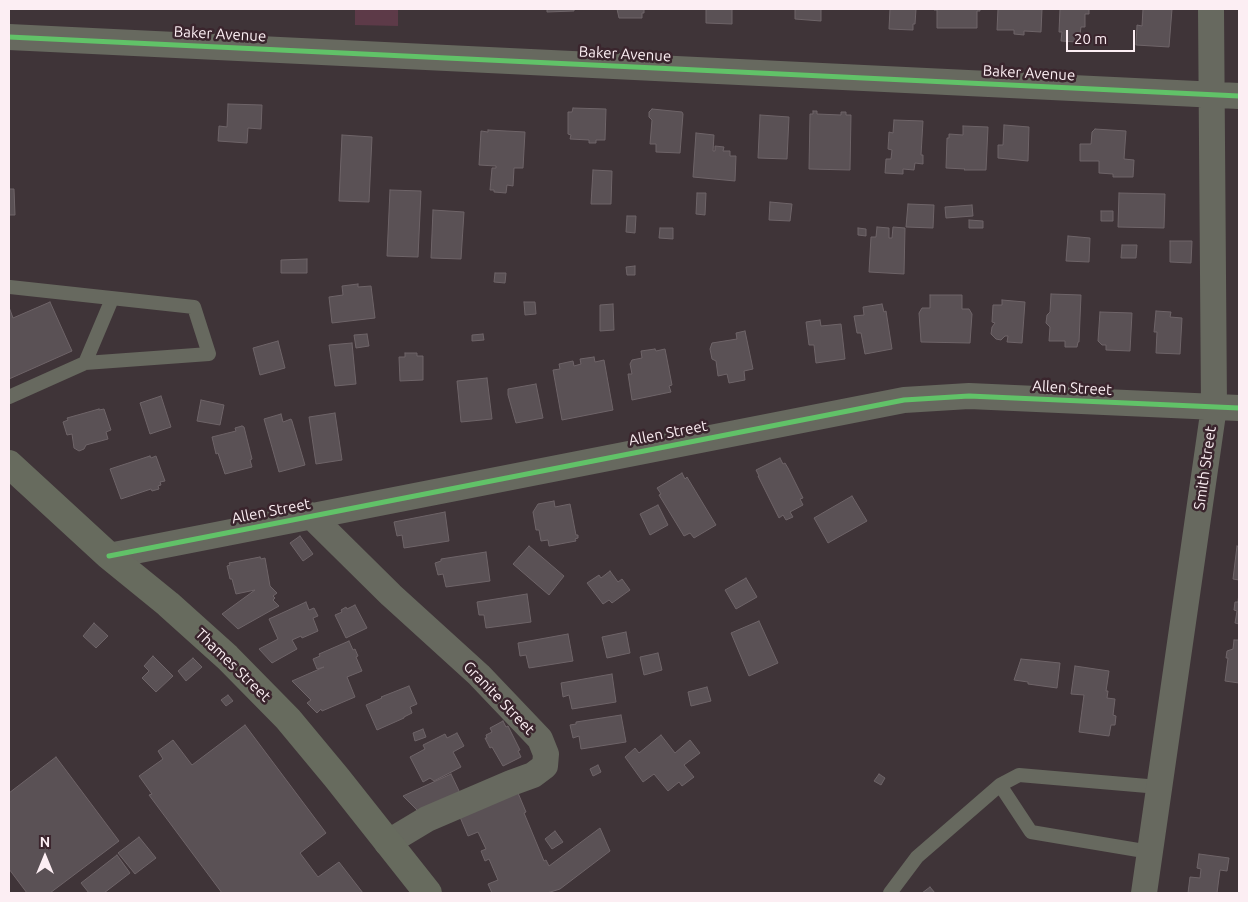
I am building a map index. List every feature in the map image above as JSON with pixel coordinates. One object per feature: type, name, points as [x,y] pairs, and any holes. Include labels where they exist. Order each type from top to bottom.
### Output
[{"type":"street","name":"Smith Street","points":[[1144,893],[1214,407],[1211,9]]},
{"type":"street","name":"Baker Avenue","points":[[9,37],[1239,96]]},
{"type":"street","name":"Allen Street","points":[[108,556],[904,400],[969,396],[1239,408]]},
{"type":"street","name":"Thames Street","points":[[9,464],[108,556],[168,604],[227,657],[288,719],[428,893]]},
{"type":"street","name":"Granite Street","points":[[310,515],[391,595],[479,675],[540,739],[546,754],[545,766],[533,775],[427,819],[387,842]]},
{"type":"lane","points":[[9,397],[85,362],[209,354],[194,307],[10,287]]},
{"type":"lane","points":[[85,362],[112,299]]},
{"type":"lane","points":[[890,893],[917,857],[1000,786],[1019,775],[1159,787]]},
{"type":"lane","points":[[1000,786],[1031,832],[1150,852]]},
{"type":"shaded area","points":[[355,9],[398,9],[398,26],[355,25]]},
{"type":"building","points":[[547,9],[574,9],[574,11],[547,12]]},
{"type":"building","points":[[617,9],[644,9],[644,13],[642,13],[642,18],[619,18]]},
{"type":"building","points":[[706,9],[732,9],[732,24],[706,23]]},
{"type":"building","points":[[795,9],[821,9],[821,21],[795,19]]},
{"type":"building","points":[[890,9],[916,9],[913,30],[889,29]]},
{"type":"building","points":[[934,9],[980,9],[980,11],[977,11],[977,28],[937,28],[937,10]]},
{"type":"building","points":[[998,9],[1042,9],[1041,32],[1024,31],[1024,35],[1014,34],[1014,30],[997,30]]},
{"type":"building","points":[[1060,9],[1089,9],[1089,14],[1085,14],[1085,27],[1081,27],[1080,34],[1077,34],[1077,42],[1061,41],[1062,32],[1059,32]]},
{"type":"building","points":[[1143,9],[1172,9],[1169,47],[1136,45],[1137,25],[1142,26]]},
{"type":"building","points":[[228,104],[262,105],[261,129],[248,128],[247,143],[218,141],[219,126],[227,127]]},
{"type":"building","points":[[573,108],[606,109],[605,140],[596,140],[596,143],[589,143],[589,140],[570,139],[571,135],[568,134],[568,112],[572,112]]},
{"type":"building","points":[[652,109],[682,112],[680,153],[656,152],[656,144],[650,144],[652,120],[649,117],[649,112]]},
{"type":"building","points":[[813,111],[817,111],[817,114],[841,115],[841,112],[846,112],[846,115],[851,115],[850,170],[809,169],[810,114],[813,114]]},
{"type":"building","points":[[760,115],[789,117],[787,159],[758,158]]},
{"type":"building","points":[[894,120],[923,121],[921,155],[923,155],[923,164],[915,163],[914,170],[903,169],[903,174],[885,173],[886,159],[891,159],[892,150],[888,149],[889,132],[893,133]]},
{"type":"building","points":[[1004,125],[1029,127],[1028,161],[998,158],[998,145],[1003,145]]},
{"type":"building","points":[[963,126],[988,127],[986,170],[946,168],[947,138],[949,138],[949,134],[963,135]]},
{"type":"building","points":[[1095,129],[1126,131],[1124,159],[1134,160],[1133,177],[1113,177],[1113,174],[1099,173],[1099,161],[1080,161],[1080,144],[1091,144],[1092,132]]},
{"type":"building","points":[[488,130],[525,132],[523,168],[514,168],[513,186],[507,185],[506,193],[490,190],[492,168],[496,168],[496,166],[479,165],[481,131],[488,132]]},
{"type":"building","points":[[696,133],[714,135],[713,151],[715,151],[715,146],[724,147],[723,151],[730,151],[730,156],[736,156],[735,181],[693,177]]},
{"type":"building","points":[[342,135],[372,137],[369,202],[339,201]]},
{"type":"building","points":[[593,170],[612,171],[611,204],[591,204]]},
{"type":"building","points":[[9,189],[14,189],[15,215],[9,215]]},
{"type":"building","points":[[390,190],[421,191],[418,257],[387,256]]},
{"type":"building","points":[[697,193],[706,193],[705,215],[696,214]]},
{"type":"building","points":[[1119,193],[1165,194],[1164,228],[1118,227]]},
{"type":"building","points":[[770,202],[792,204],[790,221],[769,220]]},
{"type":"building","points":[[908,204],[934,205],[933,228],[906,227]]},
{"type":"building","points":[[972,205],[973,216],[946,218],[945,207]]},
{"type":"building","points":[[433,210],[464,212],[461,259],[431,258]]},
{"type":"building","points":[[1101,211],[1113,211],[1113,221],[1101,221]]},
{"type":"building","points":[[627,216],[636,216],[635,233],[626,232]]},
{"type":"building","points":[[969,220],[983,221],[983,228],[969,228]]},
{"type":"building","points":[[877,227],[889,228],[889,238],[892,238],[893,227],[905,228],[904,274],[869,272],[871,237],[876,237]]},
{"type":"building","points":[[660,228],[673,228],[673,239],[659,238]]},
{"type":"building","points":[[858,228],[866,229],[866,236],[858,235]]},
{"type":"building","points":[[1068,236],[1090,238],[1089,262],[1066,261]]},
{"type":"building","points":[[1170,241],[1192,241],[1191,263],[1170,262]]},
{"type":"building","points":[[1122,245],[1137,245],[1136,258],[1121,258]]},
{"type":"building","points":[[307,259],[307,273],[281,273],[281,260]]},
{"type":"building","points":[[635,266],[635,275],[627,275],[626,267]]},
{"type":"building","points":[[495,273],[506,273],[505,283],[494,282]]},
{"type":"building","points":[[358,284],[358,287],[371,286],[375,318],[332,323],[329,297],[343,295],[342,286]]},
{"type":"building","points":[[1051,294],[1081,295],[1079,342],[1077,347],[1065,347],[1065,341],[1049,341],[1050,327],[1046,323],[1047,315],[1050,312]]},
{"type":"building","points":[[930,295],[962,295],[962,309],[969,309],[972,314],[970,343],[921,342],[919,313],[922,308],[930,308]]},
{"type":"building","points":[[1002,300],[1025,302],[1022,343],[1007,342],[1008,336],[1001,340],[996,339],[991,334],[995,323],[992,322],[993,305],[1002,305]]},
{"type":"building","points":[[50,302],[72,351],[9,379],[9,307],[13,318]]},
{"type":"building","points":[[524,302],[535,302],[536,314],[525,315]]},
{"type":"building","points":[[613,304],[614,330],[600,331],[600,305]]},
{"type":"building","points":[[882,304],[884,312],[886,311],[892,349],[865,354],[861,333],[857,333],[854,316],[864,315],[863,307]]},
{"type":"building","points":[[1156,311],[1171,312],[1170,317],[1182,318],[1180,354],[1156,353],[1157,332],[1154,332]]},
{"type":"building","points":[[1100,312],[1132,313],[1130,351],[1106,350],[1106,345],[1102,345],[1098,341]]},
{"type":"building","points":[[820,320],[821,326],[841,324],[845,359],[816,363],[814,345],[809,345],[806,322]]},
{"type":"building","points":[[745,331],[753,369],[744,371],[745,380],[729,383],[727,374],[718,376],[716,361],[712,359],[710,349],[712,343],[737,339],[736,333]]},
{"type":"building","points":[[367,334],[369,346],[356,348],[354,335]]},
{"type":"building","points":[[483,334],[484,340],[472,341],[472,335]]},
{"type":"building","points":[[278,341],[285,368],[260,375],[253,348]]},
{"type":"building","points":[[352,343],[356,384],[335,386],[329,345]]},
{"type":"building","points":[[655,349],[656,351],[665,349],[672,385],[669,386],[671,392],[632,400],[628,374],[632,374],[630,364],[632,360],[642,358],[641,351]]},
{"type":"building","points":[[405,353],[417,353],[417,356],[423,356],[423,380],[400,381],[399,357],[405,357]]},
{"type":"building","points":[[594,357],[595,362],[604,360],[613,410],[562,420],[553,370],[560,369],[559,364],[573,361],[574,366],[581,364],[580,359]]},
{"type":"building","points":[[487,378],[492,419],[461,422],[457,381]]},
{"type":"building","points":[[536,384],[543,418],[516,423],[508,389]]},
{"type":"building","points":[[161,396],[171,427],[150,434],[140,403]]},
{"type":"building","points":[[201,400],[224,405],[220,425],[197,421]]},
{"type":"building","points":[[104,409],[111,430],[106,432],[108,439],[86,445],[84,449],[79,451],[74,448],[72,434],[67,435],[63,422],[68,420],[67,418]]},
{"type":"building","points":[[335,413],[342,460],[316,464],[309,417]]},
{"type":"building","points":[[281,414],[283,422],[291,419],[292,421],[305,465],[279,472],[264,419]]},
{"type":"building","points":[[244,427],[252,459],[250,460],[252,467],[225,474],[218,453],[216,454],[212,437],[236,431],[235,428]]},
{"type":"building","points":[[150,456],[151,458],[156,456],[165,481],[160,482],[159,489],[152,491],[151,489],[121,499],[110,469]]},
{"type":"building","points":[[780,458],[788,468],[803,498],[800,499],[803,505],[790,512],[793,517],[786,520],[783,515],[779,518],[756,470]]},
{"type":"building","points":[[682,473],[685,479],[687,477],[716,525],[694,538],[690,533],[684,536],[659,495],[661,494],[657,488]]},
{"type":"building","points":[[852,496],[867,521],[828,543],[814,518]]},
{"type":"building","points":[[554,501],[555,507],[570,504],[576,535],[578,535],[578,538],[575,539],[576,541],[549,546],[548,540],[541,541],[539,530],[536,530],[533,512],[538,504]]},
{"type":"building","points":[[658,505],[668,525],[650,535],[640,514]]},
{"type":"building","points":[[445,512],[449,541],[404,548],[402,535],[397,536],[394,522]]},
{"type":"building","points":[[300,536],[313,554],[303,561],[290,543]]},
{"type":"building","points":[[529,546],[564,576],[549,595],[513,564]]},
{"type":"building","points":[[1237,546],[1239,547],[1239,580],[1233,579]]},
{"type":"building","points":[[486,552],[490,581],[446,587],[443,574],[438,575],[435,563],[441,561],[441,559]]},
{"type":"building","points":[[260,557],[261,559],[265,558],[270,586],[277,593],[273,596],[275,598],[273,600],[279,606],[238,629],[222,614],[255,590],[236,594],[227,566],[230,565],[229,563]]},
{"type":"building","points":[[610,571],[618,582],[622,579],[630,590],[612,603],[609,600],[603,604],[587,583],[599,575],[601,578]]},
{"type":"building","points":[[746,578],[757,597],[736,609],[725,590]]},
{"type":"building","points":[[1239,593],[1239,624],[1235,623],[1237,611],[1234,610],[1235,602],[1238,602]]},
{"type":"building","points":[[527,594],[531,622],[486,628],[484,615],[479,615],[477,602]]},
{"type":"building","points":[[306,602],[309,610],[314,608],[318,616],[313,618],[318,631],[292,640],[297,649],[272,663],[259,649],[278,639],[269,619]]},
{"type":"building","points":[[355,605],[367,628],[346,638],[335,615],[342,612],[341,610],[346,607],[347,609]]},
{"type":"building","points":[[759,621],[778,663],[749,676],[731,633]]},
{"type":"building","points":[[94,623],[108,636],[96,648],[83,636]]},
{"type":"building","points":[[626,632],[630,653],[607,658],[602,637]]},
{"type":"building","points":[[568,634],[573,661],[529,668],[526,655],[520,656],[518,643]]},
{"type":"building","points":[[1234,640],[1239,640],[1239,683],[1225,681],[1227,651],[1233,649]]},
{"type":"building","points":[[349,641],[353,650],[355,649],[362,671],[347,677],[355,697],[322,711],[321,709],[317,713],[307,703],[311,700],[292,681],[324,667],[317,669],[313,659],[320,656],[319,654]]},
{"type":"building","points":[[658,653],[662,670],[644,675],[640,657]]},
{"type":"building","points":[[153,656],[173,676],[156,692],[142,678],[149,671],[144,666]]},
{"type":"building","points":[[193,658],[202,667],[186,681],[178,671]]},
{"type":"building","points":[[1021,659],[1060,663],[1057,688],[1014,680]]},
{"type":"building","points":[[1075,666],[1109,671],[1106,691],[1108,691],[1107,698],[1115,699],[1113,715],[1116,716],[1115,725],[1111,725],[1109,736],[1079,732],[1084,695],[1071,694]]},
{"type":"building","points":[[612,674],[616,702],[572,709],[569,695],[563,697],[561,683]]},
{"type":"building","points":[[409,686],[417,704],[410,707],[412,713],[377,730],[366,705]]},
{"type":"building","points":[[707,687],[711,701],[691,706],[688,692]]},
{"type":"building","points":[[228,695],[233,701],[226,706],[221,700]]},
{"type":"building","points":[[621,715],[626,742],[581,749],[579,736],[573,738],[570,725],[576,724],[576,722]]},
{"type":"building","points":[[503,721],[506,727],[508,726],[520,750],[518,751],[521,757],[503,766],[485,738],[487,738],[486,735],[492,732],[490,728]]},
{"type":"building","points":[[245,725],[326,833],[300,853],[318,877],[339,862],[363,893],[222,893],[149,795],[152,794],[139,776],[163,759],[158,751],[173,740],[192,765]]},
{"type":"building","points":[[423,729],[426,737],[415,741],[413,733]]},
{"type":"building","points":[[457,733],[464,746],[453,752],[461,767],[434,781],[430,778],[423,782],[410,757],[425,749],[423,745],[445,734],[447,738]]},
{"type":"building","points":[[661,735],[675,753],[690,740],[700,753],[684,765],[694,777],[682,786],[679,782],[668,791],[654,774],[643,782],[625,757],[635,748],[639,753]]},
{"type":"building","points":[[56,757],[119,841],[50,893],[27,893],[9,869],[9,793]]},
{"type":"building","points":[[598,765],[601,772],[593,776],[590,769]]},
{"type":"building","points":[[451,774],[460,793],[419,812],[403,796]]},
{"type":"building","points":[[879,774],[885,778],[881,785],[874,781]]},
{"type":"building","points":[[518,793],[526,812],[524,813],[544,861],[546,860],[549,866],[600,828],[610,851],[560,889],[547,893],[492,893],[488,884],[498,880],[489,859],[485,861],[481,851],[486,849],[478,832],[468,836],[460,817]]},
{"type":"building","points":[[555,831],[563,842],[552,849],[545,839]]},
{"type":"building","points":[[139,837],[156,858],[135,874],[118,853]]},
{"type":"building","points":[[1199,854],[1229,858],[1227,871],[1220,870],[1217,893],[1188,893],[1190,877],[1200,878],[1201,869],[1197,868]]},
{"type":"building","points":[[117,855],[130,873],[104,893],[89,893],[81,883]]},
{"type":"building","points":[[930,887],[935,893],[922,893]]},
{"type":"cycle path","points":[[9,37],[1239,96]]},
{"type":"cycle path","points":[[109,556],[904,400],[969,396],[1239,408]]}]
